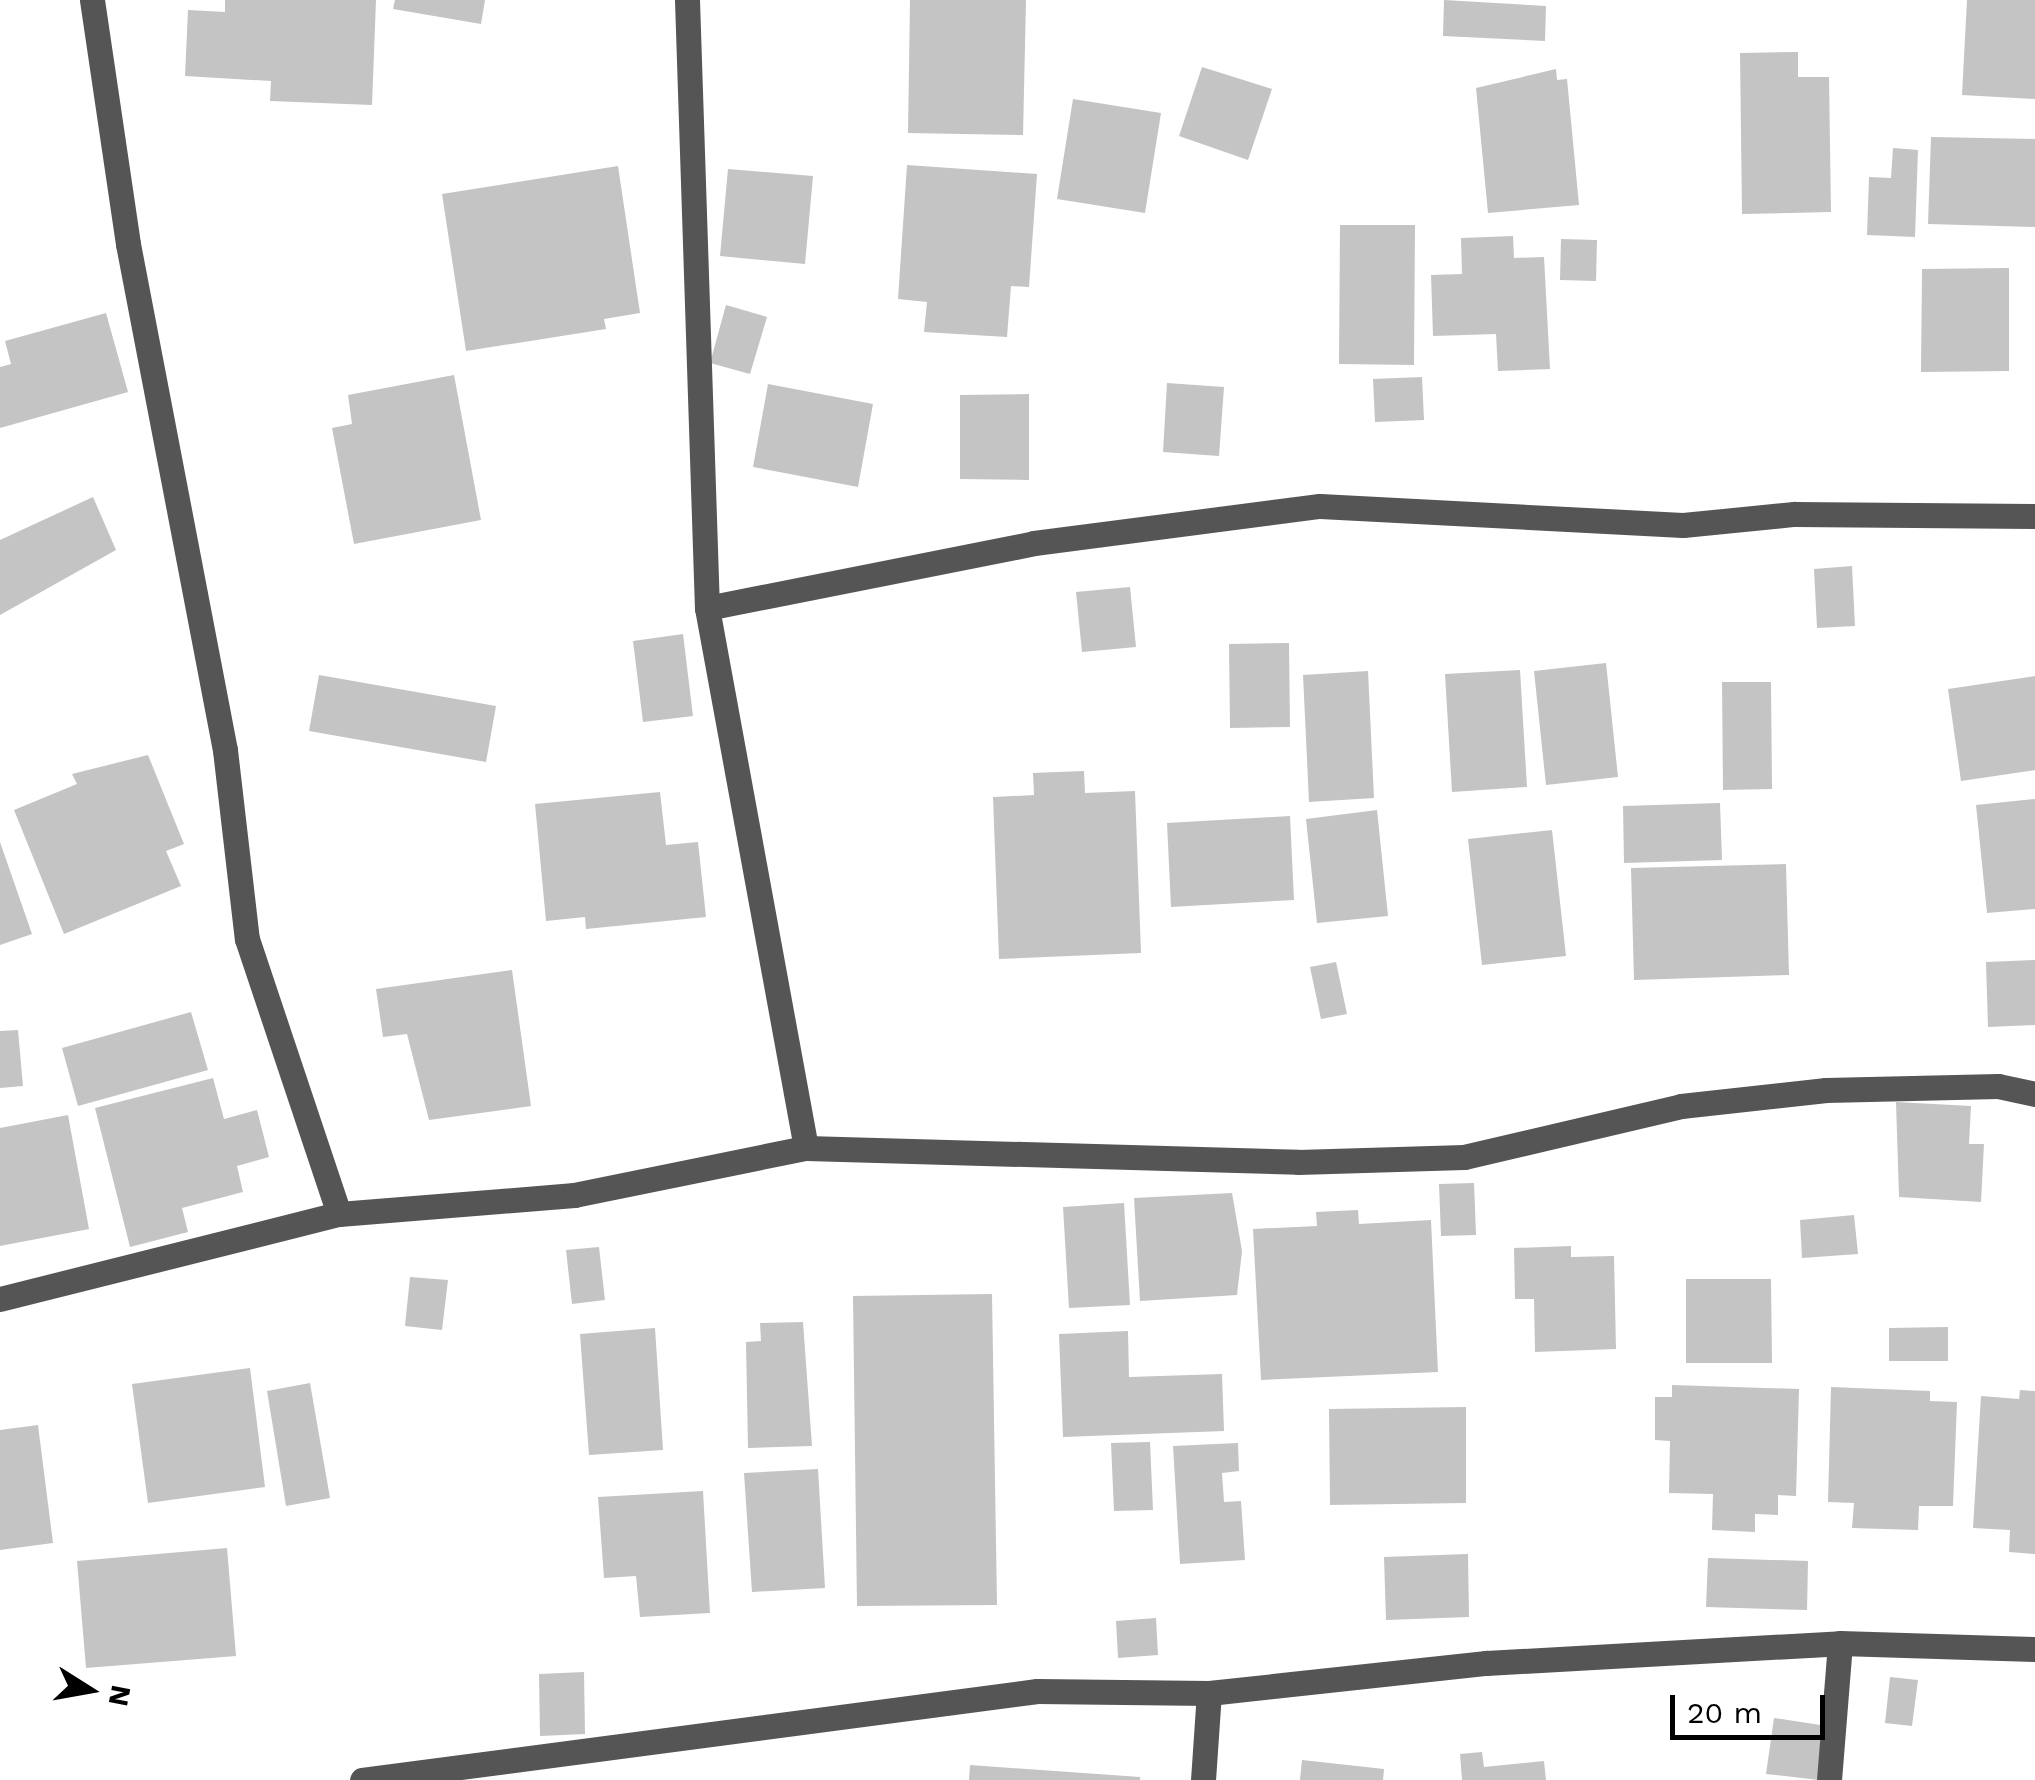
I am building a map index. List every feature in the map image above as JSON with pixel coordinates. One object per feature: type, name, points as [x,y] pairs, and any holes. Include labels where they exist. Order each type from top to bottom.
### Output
[{"type":"street","points":[[92,0],[128,244],[226,750],[247,939],[340,1214]]},
{"type":"street","points":[[687,0],[706,608],[806,1148]]},
{"type":"street","points":[[706,608],[1034,543],[1320,506],[1682,524],[1794,514],[2035,516]]},
{"type":"street","points":[[0,1299],[340,1214],[574,1195],[806,1148],[1298,1162],[1464,1157],[1681,1106],[1826,1090],[1998,1086],[2035,1094]]},
{"type":"street","points":[[1829,1780],[1840,1643]]},
{"type":"street","points":[[362,1780],[1037,1691],[1209,1693],[1486,1663],[1840,1643],[2035,1649]]},
{"type":"street","points":[[1203,1780],[1209,1693]]},
{"type":"building","points":[[225,0],[376,0],[372,105],[270,101],[271,81],[185,76],[188,10],[225,12]]},
{"type":"building","points":[[395,0],[485,0],[481,24],[393,9]]},
{"type":"building","points":[[910,0],[1026,0],[1023,135],[908,133]]},
{"type":"building","points":[[1444,0],[1546,6],[1545,41],[1443,36]]},
{"type":"building","points":[[1967,0],[2035,0],[2035,99],[1962,95]]},
{"type":"building","points":[[1798,52],[1798,77],[1829,77],[1831,212],[1742,214],[1740,53]]},
{"type":"building","points":[[1202,67],[1272,89],[1248,160],[1179,136]]},
{"type":"building","points":[[1556,69],[1557,80],[1567,79],[1579,205],[1488,213],[1476,88]]},
{"type":"building","points":[[1073,99],[1161,113],[1145,213],[1057,199]]},
{"type":"building","points":[[1931,137],[2035,139],[2035,227],[1928,224]]},
{"type":"building","points":[[1893,148],[1918,150],[1915,237],[1867,235],[1869,177],[1891,178]]},
{"type":"building","points":[[907,165],[1037,174],[1029,287],[1011,286],[1007,337],[924,332],[927,302],[898,299]]},
{"type":"building","points":[[618,166],[640,313],[604,319],[606,329],[466,351],[442,194]]},
{"type":"building","points":[[728,169],[813,176],[805,264],[720,256]]},
{"type":"building","points":[[1340,225],[1415,225],[1414,365],[1339,364]]},
{"type":"building","points":[[1513,236],[1514,258],[1544,257],[1550,369],[1498,371],[1496,334],[1433,336],[1431,275],[1462,274],[1461,238]]},
{"type":"building","points":[[1561,239],[1597,240],[1596,281],[1560,280]]},
{"type":"building","points":[[2009,268],[2009,371],[1921,372],[1922,269]]},
{"type":"building","points":[[726,305],[767,317],[750,374],[710,363]]},
{"type":"building","points":[[106,313],[128,392],[0,428],[0,367],[11,364],[5,341]]},
{"type":"building","points":[[454,375],[481,520],[354,544],[332,428],[352,424],[348,395]]},
{"type":"building","points":[[1422,377],[1424,420],[1375,422],[1373,379]]},
{"type":"building","points":[[1167,383],[1224,387],[1219,456],[1163,452]]},
{"type":"building","points":[[768,384],[873,404],[858,487],[753,467]]},
{"type":"building","points":[[1029,394],[1029,480],[960,479],[960,395]]},
{"type":"building","points":[[93,497],[116,550],[0,615],[0,540]]},
{"type":"building","points":[[1852,566],[1855,626],[1817,628],[1814,569]]},
{"type":"building","points":[[1130,587],[1136,647],[1082,652],[1076,592]]},
{"type":"building","points":[[683,634],[693,716],[643,722],[633,641]]},
{"type":"building","points":[[1289,643],[1290,727],[1230,728],[1229,644]]},
{"type":"building","points":[[1606,663],[1618,777],[1546,785],[1534,671]]},
{"type":"building","points":[[1520,670],[1527,787],[1452,792],[1445,674]]},
{"type":"building","points":[[1368,671],[1374,798],[1309,802],[1303,675]]},
{"type":"building","points":[[319,675],[496,706],[486,762],[309,731]]},
{"type":"building","points":[[2035,676],[2035,770],[1961,781],[1948,689]]},
{"type":"building","points":[[1722,682],[1771,682],[1772,789],[1723,790]]},
{"type":"building","points":[[148,755],[184,844],[166,851],[181,886],[64,934],[14,810],[77,784],[72,774]]},
{"type":"building","points":[[1084,771],[1085,793],[1135,791],[1141,953],[999,959],[993,797],[1034,795],[1033,773]]},
{"type":"building","points":[[660,792],[666,845],[698,842],[706,917],[586,929],[585,917],[546,921],[535,804]]},
{"type":"building","points":[[2035,799],[2035,909],[1987,913],[1976,805]]},
{"type":"building","points":[[1720,803],[1722,860],[1624,863],[1623,806]]},
{"type":"building","points":[[1377,810],[1388,916],[1317,923],[1306,819]]},
{"type":"building","points":[[1290,816],[1294,900],[1171,907],[1167,823]]},
{"type":"building","points":[[1552,830],[1566,956],[1482,965],[1468,839]]},
{"type":"building","points":[[0,842],[32,934],[0,945]]},
{"type":"building","points":[[1786,864],[1789,975],[1634,980],[1631,868]]},
{"type":"building","points":[[2035,960],[2035,1025],[1988,1027],[1986,962]]},
{"type":"building","points":[[1336,962],[1347,1014],[1321,1019],[1310,967]]},
{"type":"building","points":[[512,970],[531,1106],[429,1120],[407,1034],[383,1037],[376,989]]},
{"type":"building","points":[[191,1012],[208,1070],[78,1106],[62,1048]]},
{"type":"building","points":[[18,1030],[23,1086],[0,1088],[0,1031]]},
{"type":"building","points":[[213,1078],[224,1119],[257,1110],[269,1157],[237,1166],[243,1192],[182,1208],[188,1232],[130,1247],[95,1108]]},
{"type":"building","points":[[1896,1102],[1971,1106],[1969,1144],[1984,1144],[1981,1202],[1899,1197]]},
{"type":"building","points":[[68,1115],[89,1229],[0,1246],[0,1128]]},
{"type":"building","points":[[1474,1183],[1476,1235],[1441,1236],[1439,1184]]},
{"type":"building","points":[[1232,1193],[1242,1251],[1237,1295],[1140,1301],[1134,1198]]},
{"type":"building","points":[[1124,1203],[1130,1305],[1069,1308],[1063,1207]]},
{"type":"building","points":[[1358,1210],[1359,1224],[1431,1220],[1438,1372],[1261,1380],[1253,1229],[1317,1226],[1316,1212]]},
{"type":"building","points":[[1854,1215],[1858,1254],[1802,1258],[1800,1220]]},
{"type":"building","points":[[1571,1246],[1571,1257],[1614,1256],[1616,1349],[1535,1352],[1534,1299],[1515,1299],[1514,1248]]},
{"type":"building","points":[[599,1247],[605,1300],[572,1304],[566,1250]]},
{"type":"building","points":[[410,1277],[448,1280],[442,1330],[405,1326]]},
{"type":"building","points":[[1686,1279],[1771,1279],[1772,1363],[1686,1363]]},
{"type":"building","points":[[992,1294],[997,1605],[857,1606],[853,1296]]},
{"type":"building","points":[[803,1322],[812,1446],[748,1448],[746,1342],[761,1341],[760,1323]]},
{"type":"building","points":[[1948,1327],[1948,1361],[1889,1361],[1889,1328]]},
{"type":"building","points":[[655,1328],[663,1450],[589,1455],[580,1334]]},
{"type":"building","points":[[1128,1331],[1129,1377],[1222,1374],[1224,1431],[1063,1437],[1059,1334]]},
{"type":"building","points":[[250,1368],[265,1487],[148,1503],[132,1384]]},
{"type":"building","points":[[310,1383],[330,1498],[286,1506],[267,1391]]},
{"type":"building","points":[[1672,1385],[1799,1389],[1796,1496],[1778,1495],[1778,1515],[1755,1514],[1755,1532],[1712,1530],[1713,1494],[1669,1493],[1670,1441],[1655,1440],[1655,1397],[1672,1397]]},
{"type":"building","points":[[1831,1387],[1930,1391],[1930,1401],[1957,1402],[1953,1506],[1919,1506],[1918,1530],[1852,1528],[1854,1503],[1828,1502]]},
{"type":"building","points":[[2020,1390],[2035,1391],[2035,1554],[2009,1552],[2010,1530],[1973,1528],[1981,1396],[2019,1399]]},
{"type":"building","points":[[1466,1407],[1466,1503],[1330,1505],[1329,1409]]},
{"type":"building","points":[[38,1425],[53,1543],[0,1550],[0,1430]]},
{"type":"building","points":[[1150,1442],[1153,1510],[1114,1511],[1111,1443]]},
{"type":"building","points":[[1238,1443],[1239,1471],[1222,1473],[1224,1502],[1241,1501],[1245,1560],[1180,1564],[1173,1446]]},
{"type":"building","points":[[818,1469],[825,1588],[752,1592],[744,1473]]},
{"type":"building","points":[[703,1491],[710,1613],[640,1617],[636,1576],[604,1578],[598,1497]]},
{"type":"building","points":[[227,1548],[236,1656],[86,1668],[77,1561]]},
{"type":"building","points":[[1468,1554],[1469,1617],[1386,1620],[1384,1557]]},
{"type":"building","points":[[1708,1558],[1808,1561],[1807,1610],[1706,1607]]},
{"type":"building","points":[[1156,1618],[1158,1655],[1118,1658],[1116,1621]]},
{"type":"building","points":[[584,1672],[585,1734],[540,1736],[539,1674]]},
{"type":"building","points":[[1890,1677],[1918,1680],[1912,1726],[1885,1723]]},
{"type":"building","points":[[1774,1718],[1827,1726],[1819,1780],[1766,1774]]},
{"type":"building","points":[[1482,1752],[1484,1767],[1544,1761],[1546,1780],[1462,1780],[1460,1754]]},
{"type":"building","points":[[1302,1760],[1384,1769],[1383,1780],[1300,1780]]},
{"type":"building","points":[[970,1765],[1140,1777],[1140,1780],[969,1780]]}]
